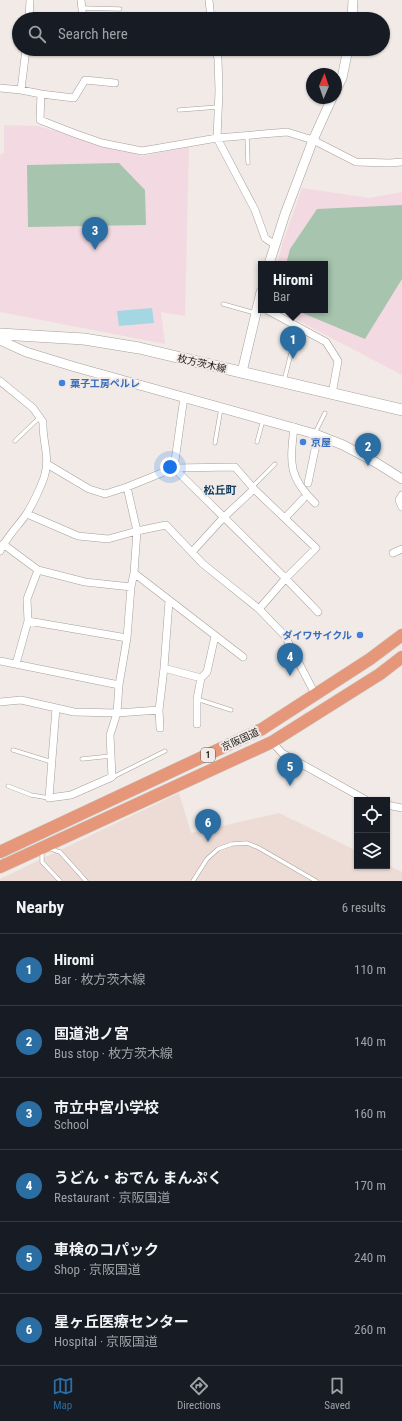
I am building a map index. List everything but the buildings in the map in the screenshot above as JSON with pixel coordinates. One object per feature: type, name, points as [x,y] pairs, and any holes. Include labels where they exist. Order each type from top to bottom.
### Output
[{"type":"highway","name":"京阪国道","points":[[0,852],[262,729],[370,658],[402,635]]},
{"type":"highway","name":"京阪国道","points":[[0,867],[42,846],[272,742],[380,674],[402,657]]},
{"type":"main road","name":"枚方茨木線","points":[[0,334],[84,339],[139,348],[402,410]]},
{"type":"street","points":[[29,12],[30,0]]},
{"type":"street","points":[[81,0],[82,12]]},
{"type":"street","points":[[210,0],[211,12]]},
{"type":"street","points":[[352,12],[353,0]]},
{"type":"street","points":[[21,90],[25,56]]},
{"type":"street","points":[[217,56],[219,91],[217,138],[255,210],[265,238],[275,245]]},
{"type":"street","points":[[342,78],[347,56]]},
{"type":"street","points":[[0,88],[74,98],[85,80],[115,83]]},
{"type":"street","points":[[41,94],[40,120],[102,143],[142,151],[217,138],[287,132],[313,140],[356,162],[402,162]]},
{"type":"street","points":[[270,261],[313,140],[329,104]]},
{"type":"street","points":[[242,372],[258,308]]},
{"type":"street","points":[[273,313],[326,342],[338,361],[332,394]]},
{"type":"street","points":[[0,340],[26,352],[316,434],[343,445],[375,462],[402,479]]},
{"type":"street","points":[[0,381],[33,408],[43,422],[42,432],[47,464],[45,475],[27,514],[2,547],[38,570],[85,582],[131,587]]},
{"type":"street","points":[[174,468],[184,397]]},
{"type":"street","points":[[294,427],[292,449],[293,472],[301,488],[315,503]]},
{"type":"street","points":[[308,483],[316,434]]},
{"type":"street","points":[[47,464],[89,489],[105,494],[127,487],[174,468],[235,466],[253,488],[316,548],[286,578],[259,609]]},
{"type":"street","points":[[174,468],[223,518],[286,578],[318,612]]},
{"type":"street","points":[[56,708],[50,798],[71,795],[112,777],[110,735],[117,713],[119,685],[127,638],[137,531],[127,487]]},
{"type":"street","points":[[192,552],[253,488]]},
{"type":"street","points":[[402,495],[399,500],[402,507]]},
{"type":"street","points":[[285,518],[303,500]]},
{"type":"street","points":[[27,514],[78,536],[108,538],[166,525],[203,564],[259,609],[285,636],[315,694]]},
{"type":"street","points":[[393,553],[402,549]]},
{"type":"street","points":[[16,664],[28,621],[27,599],[38,570]]},
{"type":"street","points":[[134,573],[243,657]]},
{"type":"street","points":[[160,728],[159,710],[170,601]]},
{"type":"street","points":[[28,621],[127,638]]},
{"type":"street","points":[[197,724],[197,699],[201,678],[207,672],[215,636]]},
{"type":"street","points":[[0,661],[119,685]]},
{"type":"street","points":[[164,668],[201,678]]},
{"type":"street","points":[[0,702],[21,700],[74,712],[117,713],[159,710]]},
{"type":"street","points":[[272,742],[282,753],[361,797]]},
{"type":"street","points":[[390,806],[402,808]]},
{"type":"street","points":[[36,835],[42,846]]},
{"type":"lane","points":[[82,8],[120,9]]},
{"type":"lane","points":[[179,110],[218,107]]},
{"type":"lane","points":[[247,136],[248,163]]},
{"type":"lane","points":[[223,304],[258,308]]},
{"type":"lane","points":[[283,382],[292,349]]},
{"type":"lane","points":[[215,443],[221,407]]},
{"type":"lane","points":[[316,434],[325,413]]},
{"type":"lane","points":[[16,441],[40,417]]},
{"type":"lane","points":[[257,442],[263,418]]},
{"type":"lane","points":[[253,488],[275,464]]},
{"type":"lane","points":[[197,699],[231,710]]},
{"type":"lane","points":[[13,750],[53,762]]},
{"type":"lane","points":[[112,777],[165,751]]},
{"type":"lane","points":[[82,759],[111,756]]},
{"type":"lane","points":[[8,786],[31,795],[50,798]]},
{"type":"lane","points":[[193,881],[207,859],[218,849],[232,844],[247,843],[259,848],[316,881]]},
{"type":"lane","points":[[60,881],[42,862],[42,846],[60,852],[83,881]]},
{"type":"shaded area","points":[[4,125],[38,126],[143,156],[189,147],[185,316],[161,312],[165,344],[0,312],[0,155],[4,153]]},
{"type":"shaded area","points":[[302,188],[369,198],[402,192],[402,375],[284,313],[328,313],[328,261],[278,261]]},
{"type":"shaded area","points":[[179,793],[191,833],[279,813],[354,850],[354,869],[390,869],[390,866],[402,872],[402,881],[0,881],[0,879]]},
{"type":"green space","points":[[119,163],[145,190],[146,225],[28,227],[27,165]]},
{"type":"green space","points":[[402,205],[402,279],[365,339],[302,313],[328,313],[328,261],[287,261],[290,249],[317,209]]},
{"type":"water","points":[[152,308],[154,323],[119,326],[117,311]]},
{"type":"place","name":"市立中宮小学校","points":[[95,250]]},
{"type":"place","name":"Hiromi","points":[[293,359]]},
{"type":"place","name":"菓子工房ペルレ","points":[[62,383]]},
{"type":"place","name":"京屋","points":[[303,442]]},
{"type":"place","name":"国道池ノ宮","points":[[368,466]]},
{"type":"place","name":"ダイワサイクル","points":[[360,635]]},
{"type":"place","name":"うどん・おでん まんぷく","points":[[290,676]]},
{"type":"place","name":"車検のコパック","points":[[290,786]]},
{"type":"place","name":"星ヶ丘医療センター","points":[[208,842]]},
{"type":"district","name":"松丘町","points":[[220,490]]}]
